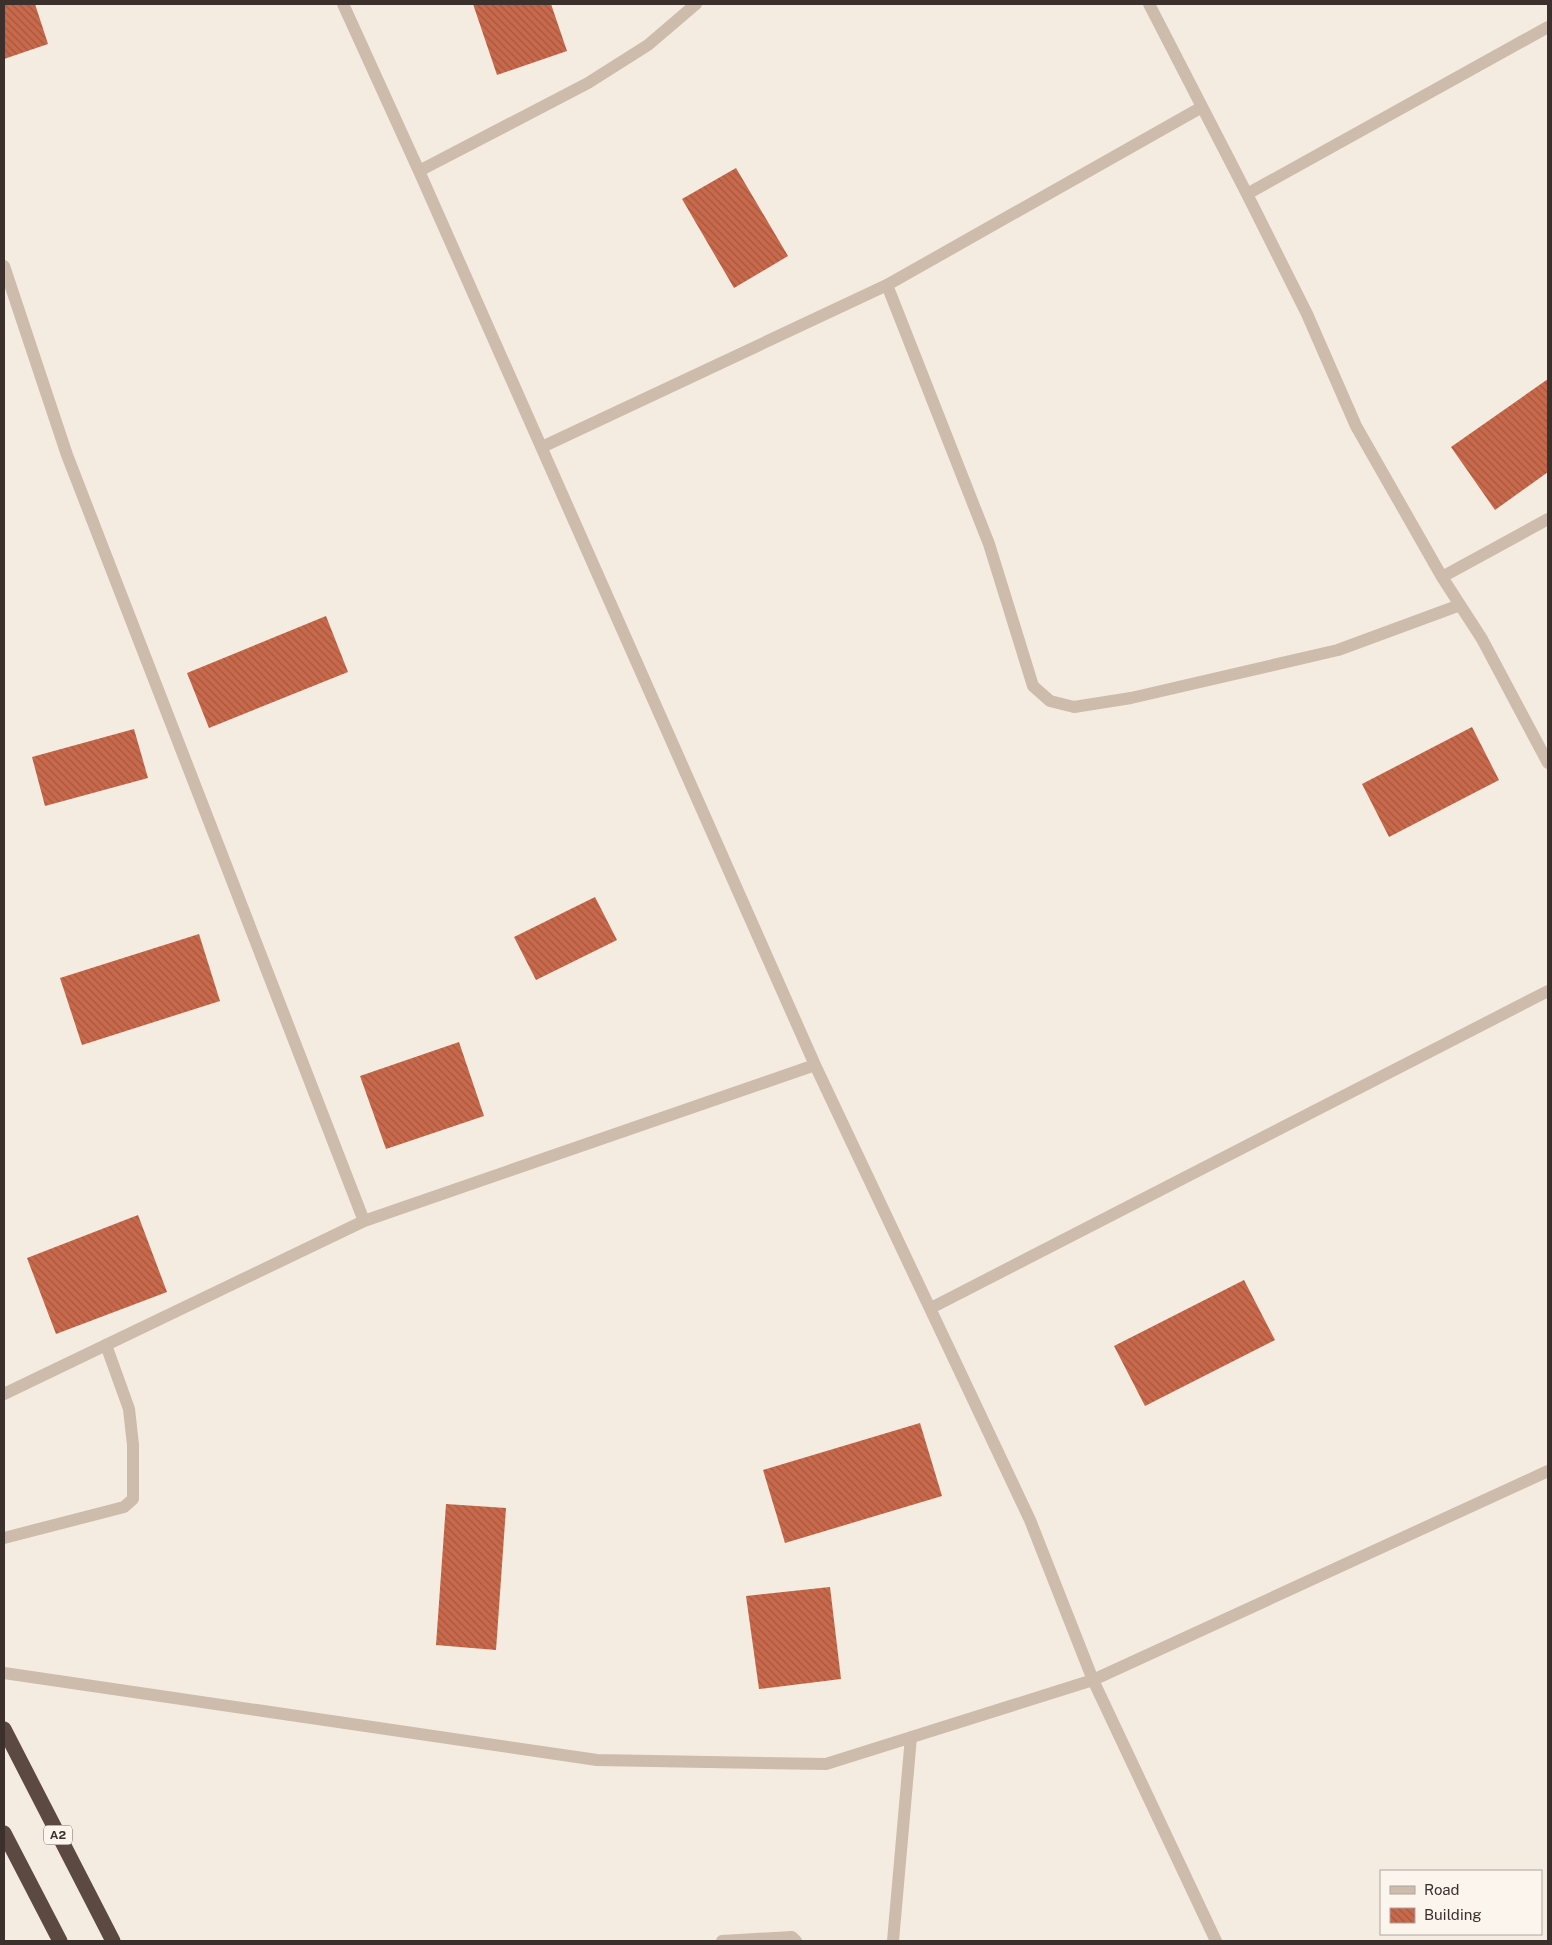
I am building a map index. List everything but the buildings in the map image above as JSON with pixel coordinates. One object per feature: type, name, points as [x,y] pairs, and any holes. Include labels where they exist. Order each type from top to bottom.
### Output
[{"type":"highway","name":"A2","points":[[4,1729],[113,1941]]},
{"type":"highway","points":[[4,1833],[60,1941]]},
{"type":"street","points":[[343,4],[419,170],[815,1065],[1030,1520],[1093,1680],[1216,1941]]},
{"type":"street","points":[[419,170],[588,82],[648,45],[696,4]]},
{"type":"street","points":[[1149,4],[1307,314],[1356,426],[1442,577],[1482,639],[1548,763]]},
{"type":"street","points":[[1247,194],[1548,28]]},
{"type":"street","points":[[542,447],[887,284],[1202,107]]},
{"type":"street","points":[[4,266],[67,455],[364,1220]]},
{"type":"street","points":[[887,284],[989,544],[1033,686],[1050,701],[1074,707],[1131,698],[1338,650],[1460,606]]},
{"type":"street","points":[[1442,577],[1548,519]]},
{"type":"street","points":[[931,1308],[1548,991]]},
{"type":"street","points":[[4,1394],[364,1220],[815,1065]]},
{"type":"street","points":[[4,1538],[124,1507],[133,1499],[133,1445],[129,1409],[106,1345]]},
{"type":"street","points":[[4,1673],[596,1760],[826,1764],[1093,1680],[1548,1471]]},
{"type":"street","points":[[893,1941],[912,1737]]},
{"type":"street","points":[[722,1941],[792,1937],[796,1941]]}]
